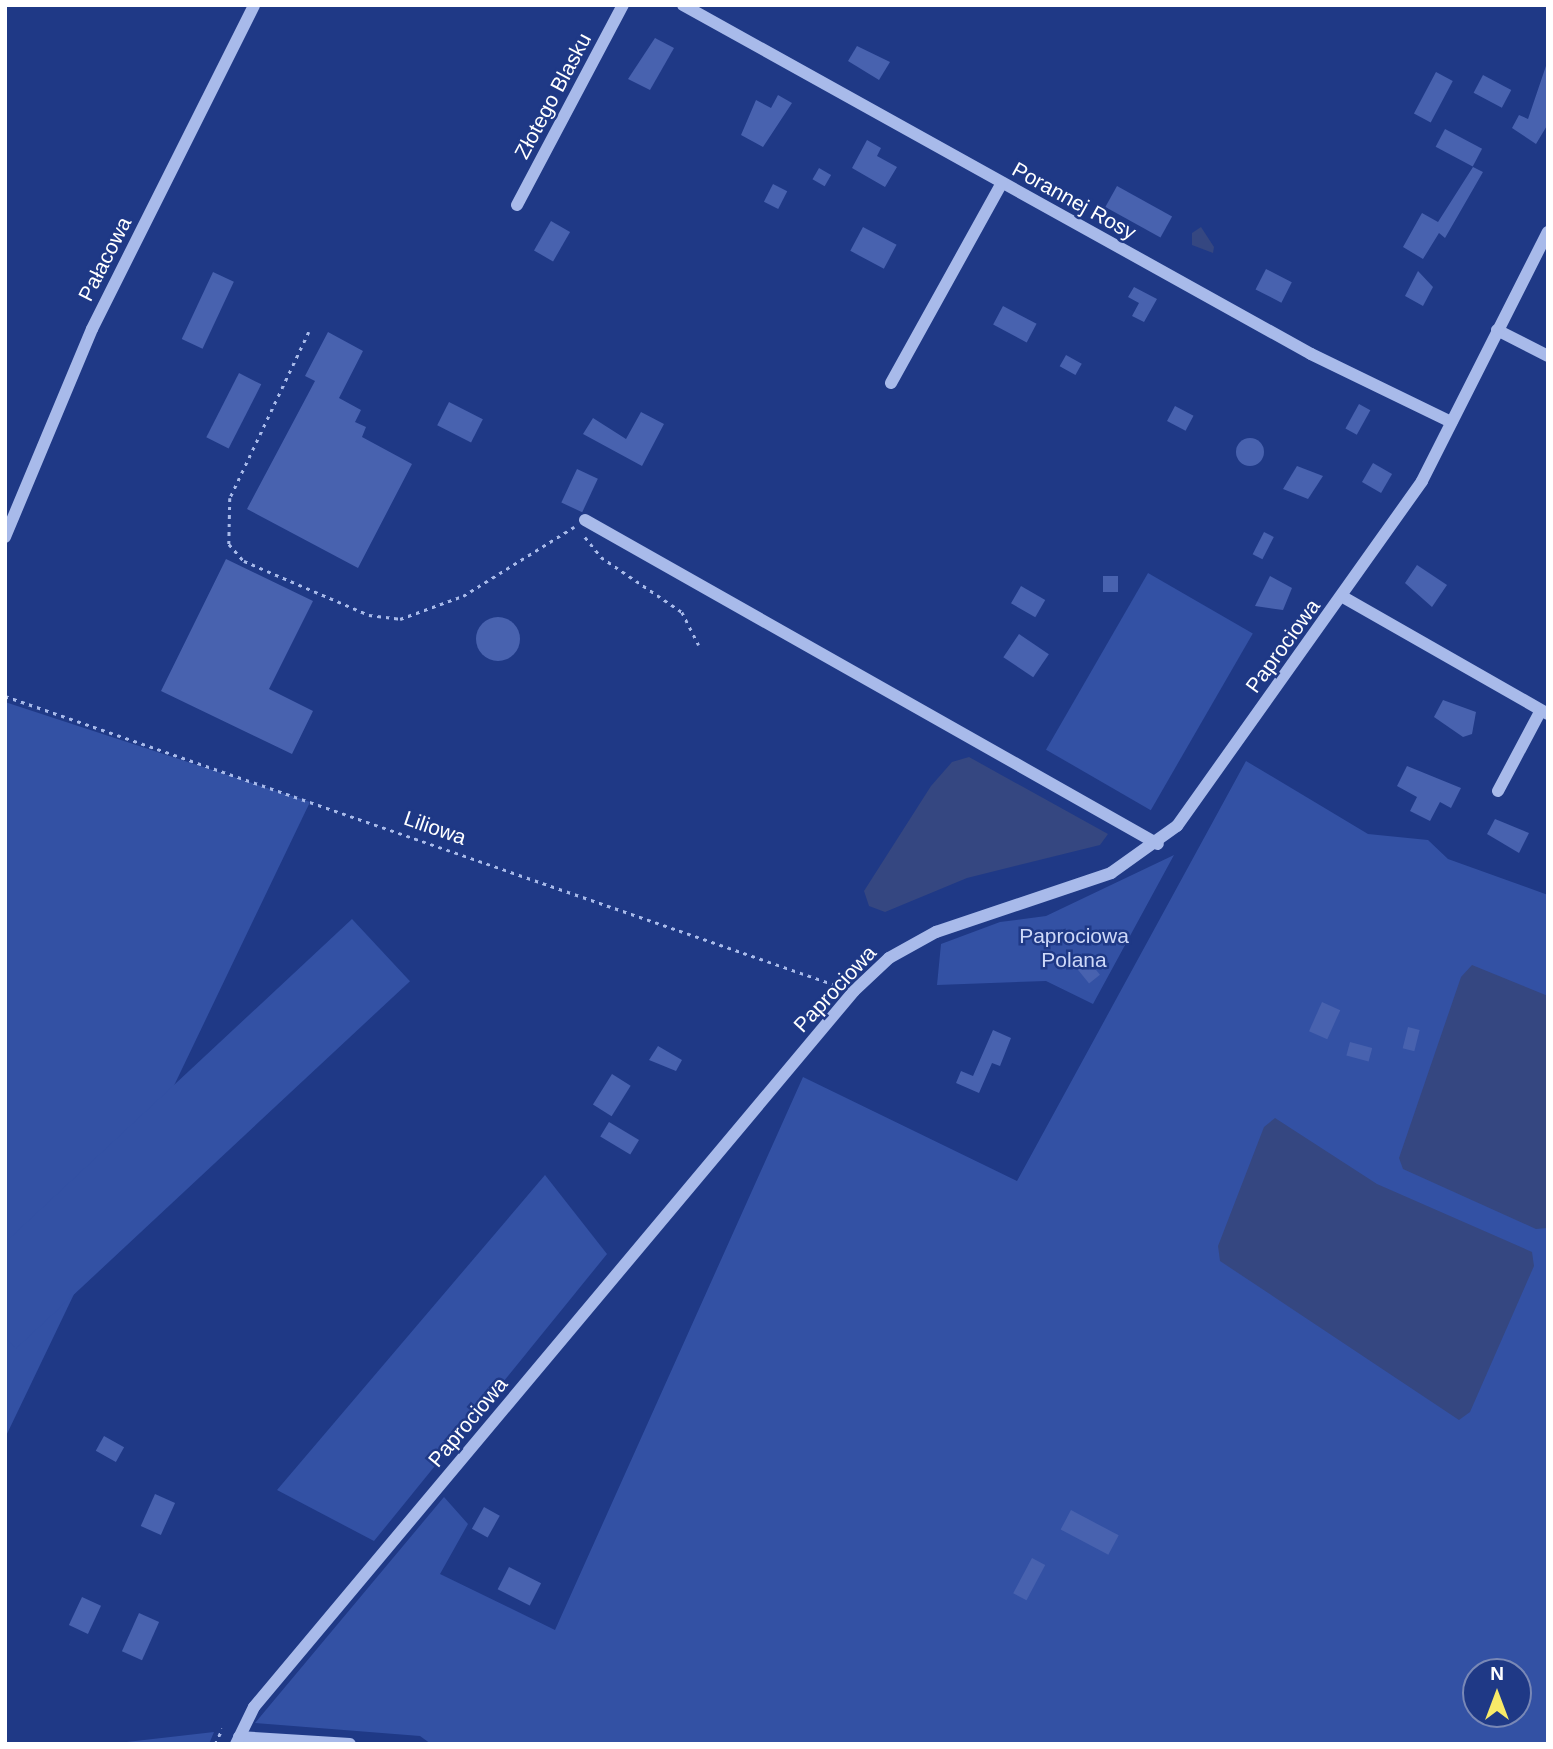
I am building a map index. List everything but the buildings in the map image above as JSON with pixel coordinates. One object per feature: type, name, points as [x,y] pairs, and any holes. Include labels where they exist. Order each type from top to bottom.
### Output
[{"type":"street","name":"Pałacowa","points":[[5,537],[92,329],[254,5]]},
{"type":"street","name":"Złotego Blasku","points":[[517,205],[623,5]]},
{"type":"street","name":"Porannej Rosy","points":[[683,5],[1311,354],[1451,422]]},
{"type":"street","points":[[891,383],[1002,183]]},
{"type":"street","name":"Paprociowa","points":[[237,1740],[254,1707],[854,991],[889,958],[936,932],[1079,886],[1158,844],[1194,807],[1422,481],[1548,232]]},
{"type":"street","points":[[1497,330],[1548,356]]},
{"type":"street","points":[[581,523],[1158,844]]},
{"type":"street","points":[[1343,597],[1544,713],[1498,791]]},
{"type":"street","points":[[237,1740],[350,1744]]},
{"type":"path","points":[[309,331],[230,498],[229,544],[244,561],[369,615],[400,619],[463,596],[581,523],[601,557],[682,612],[699,645]]},
{"type":"path","name":"Liliowa","points":[[5,696],[854,991]]},
{"type":"path","points":[[215,1744],[222,1729]]},
{"type":"green space","points":[[1148,573],[1253,634],[1151,810],[1046,750]]},
{"type":"green space","points":[[5,702],[310,802],[5,1438]]},
{"type":"green space","points":[[1246,761],[1368,834],[1428,840],[1448,859],[1548,895],[1548,1744],[431,1744],[420,1736],[255,1723],[444,1497],[468,1524],[440,1574],[555,1630],[803,1077],[1017,1181]]},
{"type":"green space","name":"Paprociowa Polana","points":[[1174,855],[1093,1004],[1046,981],[937,985],[941,944],[1000,922],[1046,916]]},
{"type":"green space","points":[[352,919],[410,981],[16,1349],[5,1337],[5,1243]]},
{"type":"green space","points":[[545,1175],[607,1254],[374,1541],[277,1490]]},
{"type":"green space","points":[[214,1732],[209,1744],[109,1744]]},
{"type":"shaded area","points":[[1201,227],[1214,247],[1213,253],[1192,245],[1192,233]]},
{"type":"shaded area","points":[[969,757],[1108,834],[1100,845],[967,878],[885,912],[869,906],[864,891],[931,786],[952,762]]},
{"type":"shaded area","points":[[1472,965],[1548,996],[1547,1228],[1536,1229],[1403,1169],[1399,1158],[1461,977]]},
{"type":"shaded area","points":[[1275,1118],[1377,1184],[1532,1252],[1534,1266],[1470,1412],[1459,1420],[1220,1261],[1218,1246],[1264,1127]]}]
